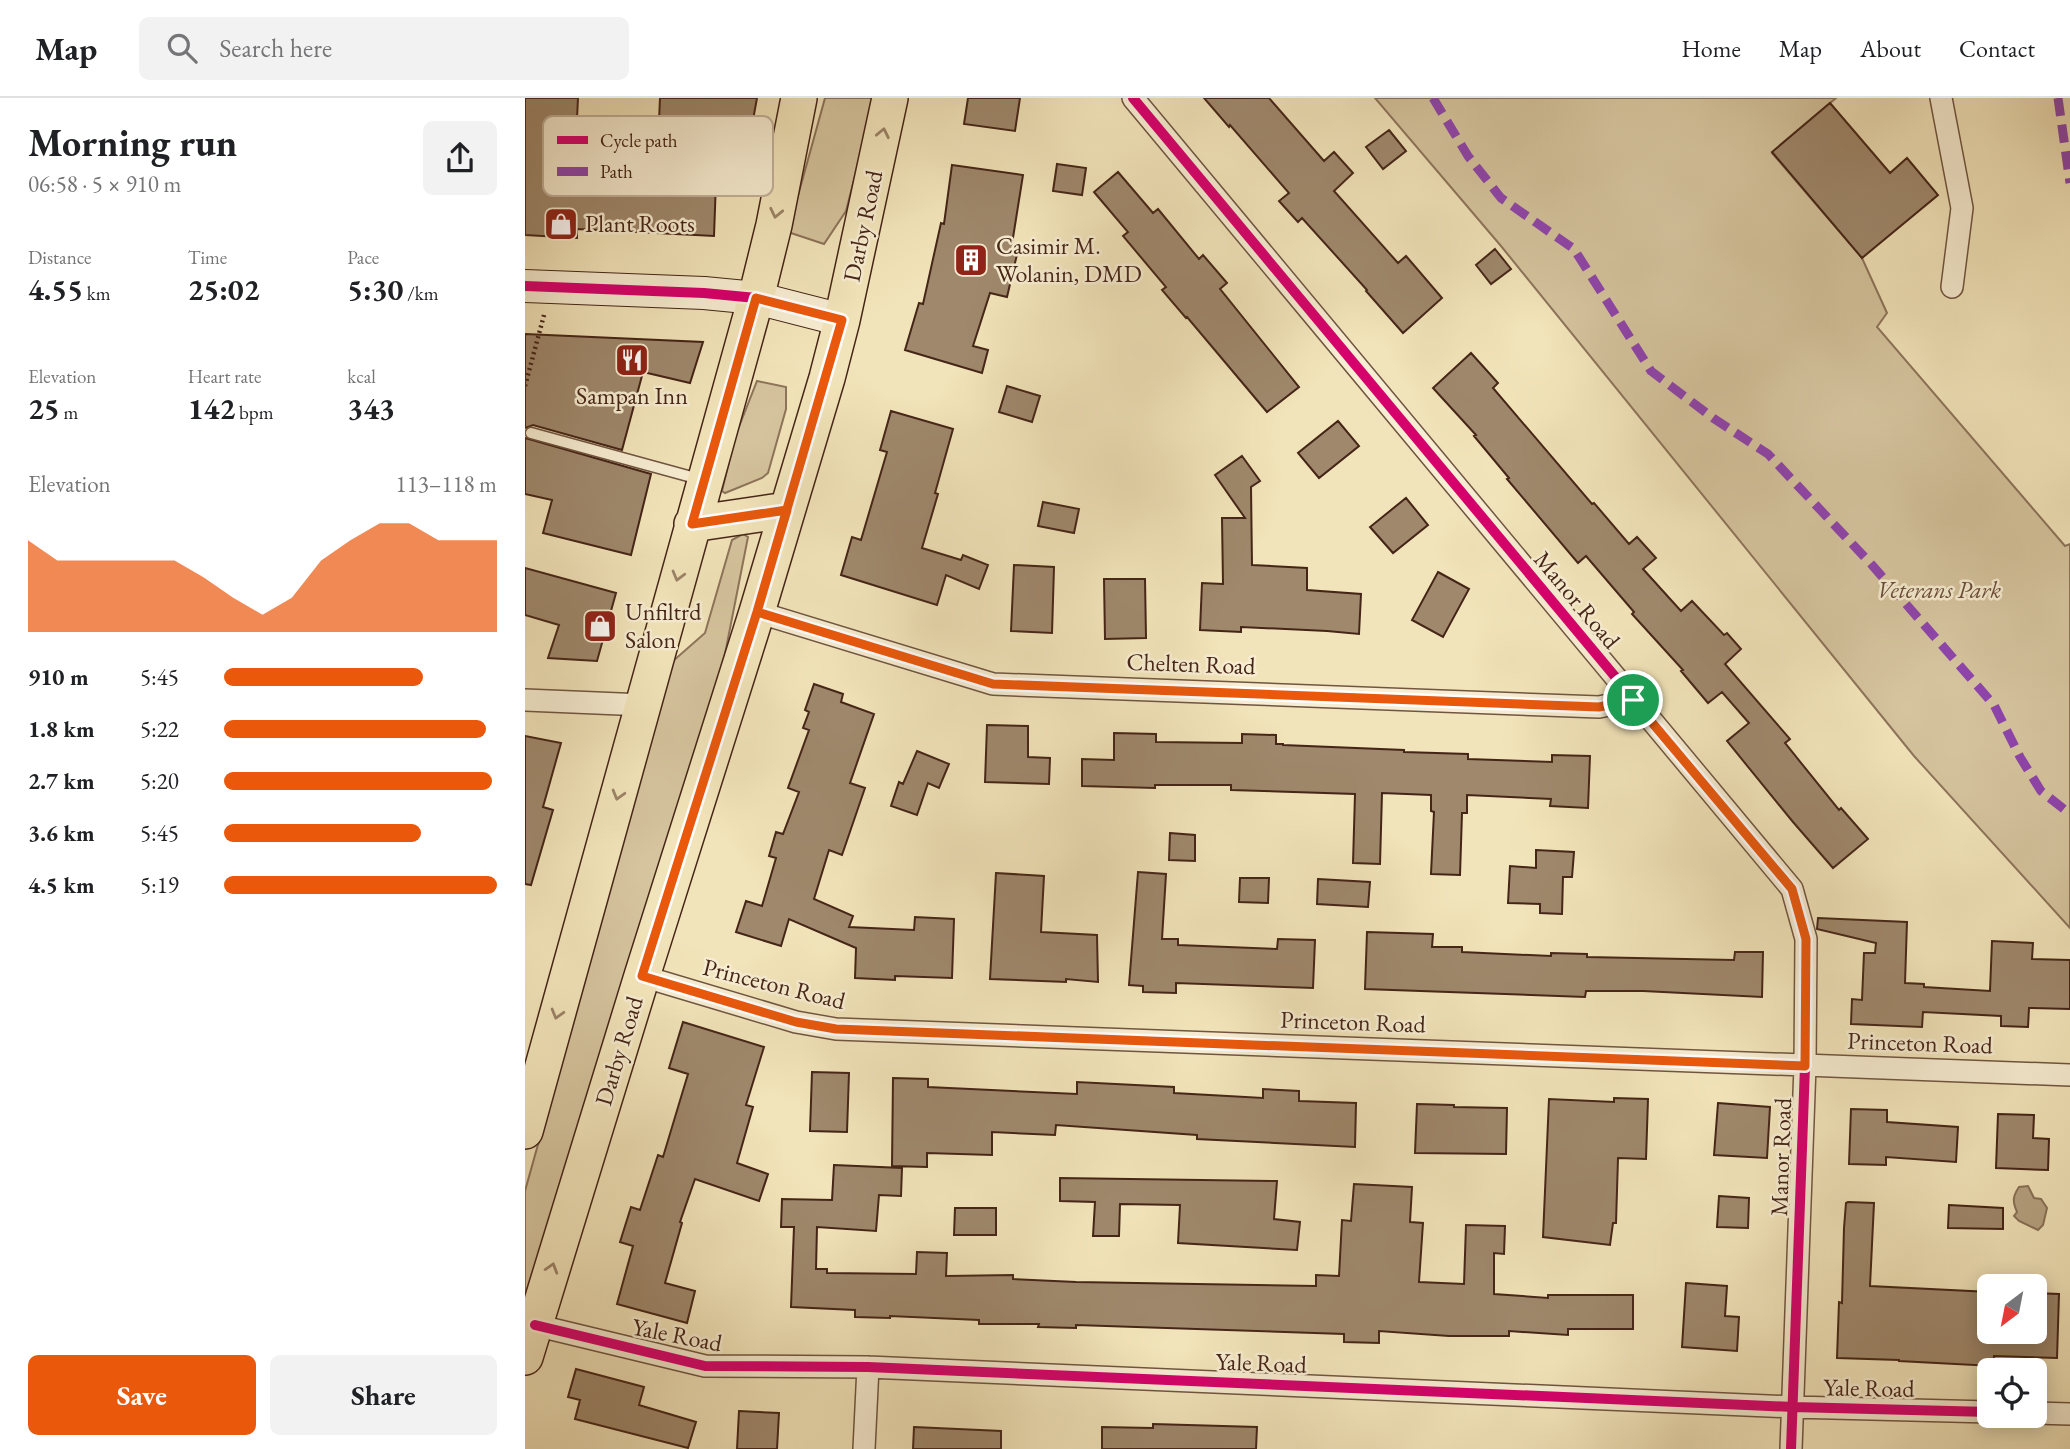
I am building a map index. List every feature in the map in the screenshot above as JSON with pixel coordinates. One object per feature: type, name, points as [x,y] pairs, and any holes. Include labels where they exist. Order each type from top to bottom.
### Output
[{"type":"main road","points":[[525,1130],[533,1070],[643,705],[756,298],[774,225],[799,98]]},
{"type":"main road","name":"Darby Road","points":[[530,1341],[787,510],[842,320],[890,98]]},
{"type":"main road","points":[[692,524],[787,510]]},
{"type":"street","points":[[791,141],[814,98]]},
{"type":"street","name":"Manor Road","points":[[1133,98],[1792,889],[1806,939],[1805,1066],[1791,1449]]},
{"type":"street","points":[[1941,98],[1962,208],[1952,286]]},
{"type":"street","points":[[538,286],[704,293],[756,298],[842,320]]},
{"type":"street","name":"Chelten Road","points":[[757,612],[993,684],[1599,707],[1633,700]]},
{"type":"street","points":[[525,700],[643,705]]},
{"type":"street","name":"Princeton Road","points":[[642,976],[796,1022],[836,1029],[2070,1074]]},
{"type":"street","name":"Yale Road","points":[[530,1341],[705,1366],[869,1367],[1793,1407],[1977,1412]]},
{"type":"street","points":[[864,1449],[869,1367]]},
{"type":"street","points":[[2047,1413],[2070,1414]]},
{"type":"lane","points":[[531,433],[705,481]]},
{"type":"path","points":[[525,386],[538,286]]},
{"type":"green space","points":[[825,98],[875,98],[846,211],[824,244],[788,232]]},
{"type":"green space","name":"Veterans Park","points":[[1375,98],[1836,98],[1772,153],[1862,258],[1887,313],[1877,327],[2065,546],[2070,544],[2070,928],[1914,756],[1501,246]]},
{"type":"green space","points":[[757,381],[786,387],[786,409],[768,473],[725,493],[722,491],[735,437]]},
{"type":"green space","points":[[743,534],[748,537],[723,664],[525,1302],[525,1191],[673,661],[705,633],[732,540]]},
{"type":"shaded area","points":[[2028,1186],[2034,1198],[2041,1199],[2047,1208],[2043,1225],[2038,1230],[2014,1216],[2017,1212],[2015,1193],[2019,1187]]},
{"type":"building","points":[[525,98],[578,98],[577,116],[543,116],[543,196],[715,196],[714,236],[577,229],[577,238],[525,235]]},
{"type":"building","points":[[660,98],[757,98],[754,116],[659,116]]},
{"type":"building","points":[[968,98],[1020,98],[1015,131],[964,124]]},
{"type":"building","points":[[1204,98],[1269,98],[1324,161],[1334,152],[1353,173],[1334,191],[1398,263],[1406,256],[1442,298],[1403,333],[1302,218],[1298,222],[1279,201],[1289,193]]},
{"type":"building","points":[[1830,103],[1890,173],[1907,158],[1938,195],[1862,258],[1772,152]]},
{"type":"building","points":[[1389,130],[1406,151],[1383,169],[1366,147]]},
{"type":"building","points":[[1057,164],[1086,168],[1082,195],[1053,191]]},
{"type":"building","points":[[952,165],[1023,175],[1012,244],[1019,246],[1007,297],[990,293],[973,346],[988,350],[982,373],[905,350],[919,303],[923,304],[941,223],[944,224]]},
{"type":"building","points":[[1118,172],[1153,213],[1158,209],[1199,259],[1203,255],[1227,283],[1220,289],[1299,387],[1267,412],[1162,290],[1166,287],[1123,236],[1128,232],[1094,192]]},
{"type":"building","points":[[1495,249],[1511,269],[1491,284],[1476,265]]},
{"type":"building","points":[[525,334],[703,342],[690,383],[643,372],[622,450],[533,425],[525,428]]},
{"type":"building","points":[[1471,353],[1498,383],[1493,388],[1592,504],[1594,503],[1629,544],[1637,537],[1656,558],[1643,569],[1681,611],[1692,601],[1741,649],[1725,664],[1790,739],[1785,743],[1839,810],[1841,808],[1868,839],[1833,868],[1727,741],[1749,723],[1722,692],[1708,703],[1586,556],[1578,563],[1507,479],[1509,478],[1474,436],[1476,435],[1433,388]]},
{"type":"building","points":[[1007,386],[1040,396],[1032,422],[999,412]]},
{"type":"building","points":[[891,411],[953,429],[922,548],[961,560],[963,555],[988,565],[979,589],[946,575],[937,605],[841,575],[852,537],[861,540],[887,452],[880,450]]},
{"type":"building","points":[[1338,421],[1359,446],[1319,478],[1298,453]]},
{"type":"building","points":[[525,438],[651,474],[631,555],[543,533],[552,500],[525,494]]},
{"type":"building","points":[[1242,456],[1260,481],[1251,487],[1252,565],[1307,568],[1307,590],[1361,594],[1359,634],[1241,627],[1241,632],[1200,630],[1202,583],[1223,584],[1222,518],[1245,518],[1215,475]]},
{"type":"building","points":[[1406,498],[1428,525],[1393,553],[1370,527]]},
{"type":"building","points":[[1043,502],[1079,509],[1074,533],[1038,526]]},
{"type":"building","points":[[1014,565],[1054,567],[1052,633],[1011,631]]},
{"type":"building","points":[[525,568],[616,593],[597,661],[548,658],[559,625],[525,615]]},
{"type":"building","points":[[1438,572],[1469,589],[1443,637],[1412,620]]},
{"type":"building","points":[[1104,579],[1145,579],[1146,638],[1105,639]]},
{"type":"building","points":[[814,684],[843,694],[841,702],[874,714],[850,783],[865,788],[842,855],[829,850],[814,899],[853,916],[849,927],[914,930],[915,917],[954,919],[952,978],[855,978],[856,948],[789,919],[781,946],[736,932],[746,901],[762,906],[776,858],[769,856],[776,832],[783,834],[799,792],[788,788],[809,730],[803,728],[809,712],[805,710]]},
{"type":"building","points":[[987,725],[1028,726],[1028,757],[1050,758],[1049,784],[985,782]]},
{"type":"building","points":[[1114,733],[1156,734],[1156,742],[1242,743],[1242,734],[1276,735],[1276,744],[1283,745],[1468,754],[1468,759],[1552,762],[1552,755],[1590,756],[1588,808],[1550,806],[1551,799],[1467,795],[1467,813],[1462,813],[1460,875],[1431,874],[1434,812],[1431,811],[1431,795],[1382,793],[1380,864],[1353,863],[1355,794],[1231,790],[1231,785],[1155,785],[1155,788],[1082,786],[1082,759],[1114,760]]},
{"type":"building","points":[[525,736],[561,743],[543,807],[553,810],[531,885],[525,884]]},
{"type":"building","points":[[917,751],[949,764],[939,788],[928,783],[917,815],[891,806],[899,782],[903,784]]},
{"type":"building","points":[[1170,833],[1195,835],[1195,861],[1169,860]]},
{"type":"building","points":[[1536,850],[1574,852],[1572,877],[1563,877],[1562,914],[1540,913],[1540,904],[1508,903],[1510,866],[1536,868]]},
{"type":"building","points":[[1138,872],[1166,874],[1162,939],[1178,939],[1178,945],[1277,949],[1278,939],[1315,940],[1313,988],[1176,983],[1176,993],[1143,992],[1143,986],[1129,985]]},
{"type":"building","points":[[996,873],[1044,876],[1041,932],[1097,935],[1098,982],[1066,979],[1066,982],[990,979]]},
{"type":"building","points":[[1240,878],[1269,878],[1268,903],[1239,902]]},
{"type":"building","points":[[1318,879],[1370,882],[1368,907],[1317,904]]},
{"type":"building","points":[[1818,918],[1907,922],[1905,983],[1924,984],[1924,987],[1990,991],[1992,941],[2033,943],[2032,959],[2070,960],[2070,1009],[2029,1008],[2028,1027],[2001,1026],[2001,1016],[1923,1012],[1922,1027],[1851,1024],[1852,999],[1862,1000],[1864,953],[1875,953],[1876,943],[1817,929]]},
{"type":"building","points":[[1367,932],[1433,934],[1432,947],[1462,947],[1462,952],[1734,960],[1735,952],[1763,952],[1762,997],[1643,991],[1586,991],[1585,997],[1365,989]]},
{"type":"building","points":[[683,1022],[764,1047],[746,1105],[753,1107],[737,1163],[768,1174],[759,1201],[695,1179],[680,1222],[682,1223],[665,1283],[695,1291],[687,1323],[617,1304],[633,1246],[620,1242],[631,1207],[640,1210],[658,1155],[663,1157],[688,1074],[669,1068]]},
{"type":"building","points":[[812,1072],[849,1073],[847,1132],[810,1131]]},
{"type":"building","points":[[893,1078],[928,1079],[928,1087],[1077,1094],[1077,1082],[1174,1087],[1174,1093],[1263,1098],[1263,1089],[1299,1091],[1299,1101],[1356,1103],[1355,1147],[1197,1139],[1197,1135],[1056,1125],[1055,1135],[992,1132],[992,1155],[927,1153],[927,1167],[892,1166]]},
{"type":"building","points":[[1614,1098],[1648,1099],[1646,1159],[1618,1158],[1616,1223],[1613,1223],[1610,1245],[1543,1237],[1549,1099],[1614,1102]]},
{"type":"building","points":[[1718,1103],[1770,1107],[1767,1158],[1714,1155]]},
{"type":"building","points":[[1417,1104],[1507,1108],[1506,1154],[1415,1153]]},
{"type":"building","points":[[1851,1109],[1887,1110],[1887,1122],[1958,1127],[1956,1162],[1886,1157],[1886,1165],[1849,1164]]},
{"type":"building","points":[[1998,1114],[2034,1115],[2033,1138],[2049,1139],[2048,1170],[1996,1168]]},
{"type":"building","points":[[834,1165],[902,1168],[901,1196],[879,1195],[876,1231],[817,1227],[816,1269],[827,1269],[827,1273],[916,1274],[917,1252],[947,1253],[946,1276],[1013,1275],[1013,1279],[1076,1282],[1316,1286],[1316,1275],[1339,1276],[1342,1220],[1351,1221],[1354,1184],[1412,1187],[1410,1222],[1423,1223],[1419,1282],[1464,1284],[1466,1225],[1505,1226],[1504,1254],[1494,1253],[1494,1294],[1548,1298],[1548,1295],[1633,1295],[1633,1329],[1568,1329],[1568,1335],[1509,1331],[1509,1336],[1449,1336],[1379,1331],[1379,1343],[1344,1342],[1344,1334],[1076,1325],[1076,1328],[1038,1327],[1039,1324],[979,1324],[979,1320],[855,1317],[855,1310],[791,1307],[794,1227],[781,1227],[782,1199],[832,1200]]},
{"type":"building","points":[[1060,1178],[1277,1181],[1274,1219],[1300,1222],[1297,1250],[1178,1243],[1180,1205],[1120,1204],[1119,1236],[1093,1236],[1095,1202],[1060,1201]]},
{"type":"building","points":[[1719,1196],[1749,1198],[1748,1228],[1717,1227]]},
{"type":"building","points":[[1846,1203],[1874,1203],[1870,1286],[1977,1291],[1977,1344],[2047,1344],[2047,1294],[2059,1294],[2057,1358],[1994,1356],[1977,1358],[1977,1365],[1837,1358]]},
{"type":"building","points":[[1949,1205],[2003,1208],[2003,1229],[1948,1228]]},
{"type":"building","points":[[955,1208],[996,1208],[996,1235],[954,1235]]},
{"type":"building","points":[[1686,1283],[1727,1286],[1725,1316],[1739,1317],[1737,1351],[1682,1347]]},
{"type":"building","points":[[576,1369],[644,1387],[639,1405],[696,1422],[688,1448],[575,1419],[580,1400],[568,1397]]},
{"type":"building","points":[[739,1411],[779,1413],[777,1449],[737,1449]]},
{"type":"building","points":[[1153,1424],[1257,1427],[1256,1449],[1102,1449],[1102,1427],[1153,1428]]},
{"type":"building","points":[[914,1427],[1001,1431],[1001,1449],[913,1449]]},
{"type":"marked path","points":[[1433,98],[1468,156],[1501,198],[1574,249],[1651,371],[1713,418],[1768,454],[1872,565],[1994,705],[2020,757],[2041,791],[2070,814]]},
{"type":"marked path","points":[[2058,98],[2070,183]]},
{"type":"cycle path","points":[[1133,98],[1792,889],[1806,939],[1805,1066],[1791,1449]]},
{"type":"cycle path","points":[[525,286],[704,293],[756,298]]},
{"type":"cycle path","points":[[535,1325],[705,1366],[868,1367],[1793,1407],[1977,1412]]},
{"type":"place","name":"Plant Roots","points":[[561,224]]},
{"type":"place","name":"Casimir M. Wolanin, DMD","points":[[971,260]]},
{"type":"place","name":"Sampan Inn","points":[[632,360]]},
{"type":"place","name":"Unfiltrd Salon","points":[[600,626]]},
{"type":"route","points":[[1633,700],[1599,707],[993,684],[757,612],[787,510],[692,524],[756,298],[842,320],[827,378],[757,612],[642,976],[796,1022],[836,1029],[1805,1066],[1806,939],[1792,889],[1633,700]]}]
